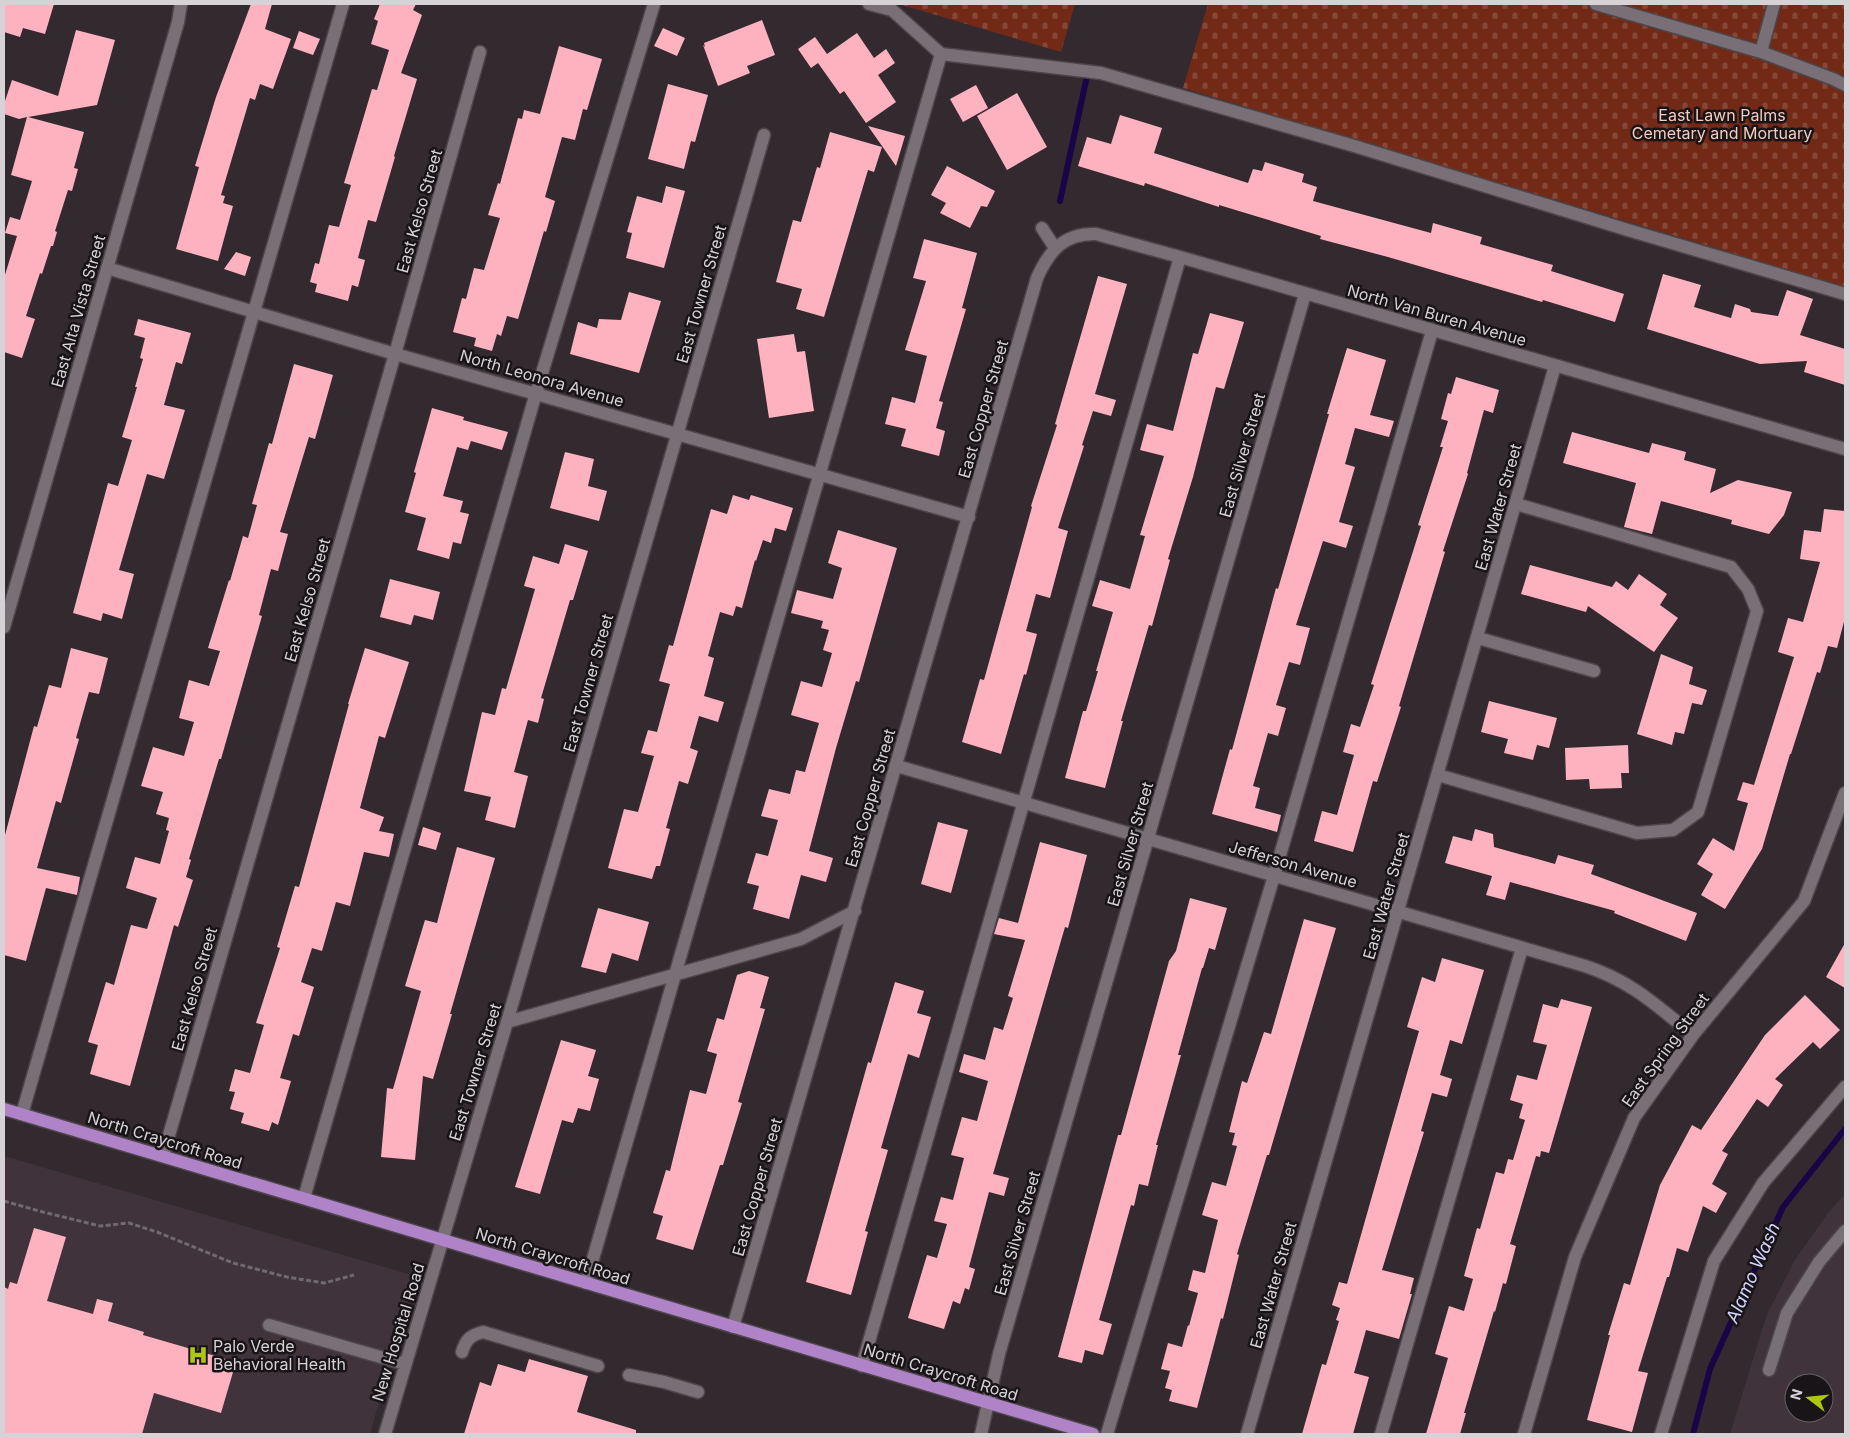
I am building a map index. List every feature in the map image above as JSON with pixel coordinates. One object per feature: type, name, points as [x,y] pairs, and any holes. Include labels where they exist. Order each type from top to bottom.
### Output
[{"type":"main road","name":"North Craycroft Road","points":[[4,1108],[1093,1434]]},
{"type":"street","name":"East Alta Vista Street","points":[[4,627],[178,22],[181,4]]},
{"type":"street","points":[[22,1114],[343,4]]},
{"type":"street","points":[[304,1198],[536,393],[654,4]]},
{"type":"street","points":[[869,4],[892,10],[941,54],[1101,73],[1351,145],[1845,294]]},
{"type":"street","points":[[1596,4],[1761,52],[1845,85]]},
{"type":"street","points":[[1761,52],[1774,4]]},
{"type":"street","name":"East Kelso Street","points":[[163,1156],[395,354],[480,52]]},
{"type":"street","points":[[586,1283],[941,54]]},
{"type":"street","name":"East Towner Street","points":[[443,1240],[764,135]]},
{"type":"street","points":[[1042,228],[1055,248]]},
{"type":"street","name":"North Van Buren Avenue","points":[[1037,278],[1047,257],[1055,248],[1083,234],[1096,234],[1845,449]]},
{"type":"street","points":[[862,1366],[1180,257]]},
{"type":"street","name":"North Leonora Avenue","points":[[107,268],[395,354],[969,517]]},
{"type":"street","name":"East Copper Street","points":[[734,1327],[1037,278]]},
{"type":"street","name":"East Silver Street","points":[[981,1434],[999,1354],[1306,294]]},
{"type":"street","points":[[1107,1434],[1274,876],[1432,331]]},
{"type":"street","name":"East Water Street","points":[[1247,1434],[1555,366]]},
{"type":"street","points":[[1438,775],[1636,833],[1673,830],[1698,812],[1757,611],[1748,589],[1731,567],[1516,504]]},
{"type":"street","points":[[1478,638],[1594,671]]},
{"type":"street","name":"Jefferson Avenue","points":[[896,766],[1585,966],[1620,980],[1638,991],[1692,1035]]},
{"type":"street","name":"East Spring Street","points":[[1524,1434],[1578,1248],[1634,1118],[1692,1035],[1804,901],[1845,793]]},
{"type":"street","points":[[507,1022],[801,939],[854,911]]},
{"type":"street","points":[[1381,1434],[1522,948]]},
{"type":"street","points":[[1661,1434],[1714,1261],[1764,1183],[1845,1087]]},
{"type":"street","points":[[1769,1370],[1787,1313],[1819,1262],[1845,1231]]},
{"type":"street","name":"New Hospital Road","points":[[385,1434],[443,1240]]},
{"type":"street","points":[[269,1325],[405,1364]]},
{"type":"street","points":[[462,1352],[465,1343],[472,1334],[483,1332],[598,1366]]},
{"type":"street","points":[[629,1375],[664,1382],[698,1392]]},
{"type":"path","points":[[4,1201],[39,1212],[100,1226],[129,1223],[157,1232],[233,1264],[287,1278],[324,1283],[354,1275]]},
{"type":"shaded area","name":"Palo Verde Behavioral Health","points":[[4,1156],[415,1276],[370,1434],[4,1434]]},
{"type":"shaded area","points":[[1845,1194],[1845,1434],[1730,1434],[1767,1314],[1795,1260],[1828,1213]]},
{"type":"green space","points":[[899,4],[1075,4],[1061,52]]},
{"type":"green space","name":"East Lawn Palms Cemetary and Mortuary","points":[[1208,4],[1845,4],[1845,287],[1183,88]]},
{"type":"building","points":[[4,4],[54,4],[45,34],[23,28],[20,37],[4,32]]},
{"type":"building","points":[[251,4],[272,4],[265,29],[291,39],[273,89],[260,84],[255,100],[250,98],[221,195],[225,196],[223,203],[233,206],[218,261],[176,249],[199,167],[195,166],[216,97]]},
{"type":"building","points":[[380,4],[416,4],[413,10],[422,15],[401,73],[417,79],[376,222],[368,220],[358,258],[365,260],[358,287],[352,285],[348,301],[315,292],[317,284],[310,282],[315,263],[319,264],[329,225],[339,227],[351,185],[344,183],[372,89],[377,90],[389,50],[371,44],[378,21],[374,19]]},
{"type":"building","points":[[762,20],[775,55],[747,66],[750,73],[718,86],[703,45],[705,47],[704,43]]},
{"type":"building","points":[[663,28],[685,38],[677,56],[654,46]]},
{"type":"building","points":[[76,30],[115,40],[97,105],[28,117],[84,132],[74,168],[78,169],[72,191],[68,190],[55,231],[57,232],[53,246],[51,246],[42,274],[40,273],[26,316],[35,319],[22,358],[4,352],[4,278],[17,236],[5,233],[10,217],[20,220],[32,181],[11,175],[27,117],[19,119],[4,114],[4,104],[12,80],[58,96]]},
{"type":"building","points":[[299,31],[320,39],[313,55],[293,48]]},
{"type":"building","points":[[857,33],[874,58],[886,49],[895,63],[878,75],[896,102],[866,123],[844,91],[840,94],[818,63],[811,68],[798,49],[815,37],[827,54]]},
{"type":"building","points":[[559,46],[602,59],[587,110],[583,109],[575,140],[562,137],[545,197],[555,201],[546,232],[544,231],[518,319],[507,316],[501,336],[497,334],[492,351],[474,346],[476,338],[453,332],[462,298],[466,299],[474,268],[484,270],[500,218],[488,215],[498,183],[500,184],[518,118],[522,119],[524,110],[540,114]]},
{"type":"building","points":[[668,84],[708,95],[695,142],[691,141],[684,169],[648,159]]},
{"type":"building","points":[[976,85],[988,108],[963,122],[950,99]]},
{"type":"building","points":[[1017,93],[1047,147],[1007,170],[977,116]]},
{"type":"building","points":[[1120,115],[1162,128],[1154,153],[1248,183],[1253,169],[1262,171],[1265,162],[1304,174],[1302,182],[1317,187],[1313,201],[1431,233],[1433,223],[1482,237],[1480,244],[1553,265],[1551,271],[1624,294],[1615,322],[1543,300],[1542,302],[1320,239],[1321,236],[1219,205],[1219,207],[1145,183],[1144,186],[1078,166],[1087,137],[1111,144]]},
{"type":"building","points":[[868,126],[905,136],[896,166]]},
{"type":"building","points":[[830,132],[882,147],[874,172],[868,170],[824,317],[796,309],[802,289],[776,282],[793,220],[801,222],[817,167],[820,168]]},
{"type":"building","points":[[947,166],[995,191],[987,207],[981,206],[970,228],[940,213],[946,203],[931,195]]},
{"type":"building","points":[[666,186],[685,191],[664,268],[626,258],[632,233],[627,232],[637,196],[662,203]]},
{"type":"building","points":[[924,239],[977,253],[962,308],[966,309],[939,401],[943,402],[936,428],[945,431],[939,456],[901,446],[906,429],[885,424],[892,397],[915,403],[927,356],[905,350],[926,281],[913,278]]},
{"type":"building","points":[[236,252],[251,257],[245,276],[224,269]]},
{"type":"building","points":[[1663,274],[1701,285],[1694,307],[1731,318],[1735,304],[1750,309],[1751,312],[1778,316],[1787,290],[1813,299],[1800,335],[1845,349],[1845,385],[1804,372],[1807,361],[1760,364],[1647,329]]},
{"type":"building","points":[[1098,276],[1127,284],[1095,394],[1116,400],[1111,416],[1093,411],[1058,528],[1068,531],[1050,598],[1036,594],[1026,631],[1037,634],[1001,754],[962,742],[980,679],[984,680],[1031,506],[1057,425],[1055,424]]},
{"type":"building","points":[[629,292],[661,301],[639,373],[570,354],[578,322],[597,328],[599,319],[621,320]]},
{"type":"building","points":[[1210,313],[1244,322],[1224,389],[1216,387],[1193,477],[1168,559],[1170,560],[1152,626],[1149,625],[1121,721],[1123,721],[1105,788],[1065,778],[1083,711],[1086,711],[1098,671],[1096,671],[1113,612],[1092,606],[1100,580],[1130,589],[1145,536],[1140,535],[1164,456],[1140,450],[1147,424],[1173,431],[1193,353],[1198,354]]},
{"type":"building","points":[[138,319],[191,333],[182,364],[176,362],[164,405],[185,410],[164,479],[147,474],[119,570],[134,574],[122,619],[103,613],[101,621],[73,613],[108,483],[118,486],[132,440],[122,437],[143,359],[140,358],[145,338],[134,335]]},
{"type":"building","points":[[794,334],[797,352],[805,351],[814,411],[769,418],[757,339]]},
{"type":"building","points":[[1347,348],[1386,360],[1370,415],[1394,421],[1389,437],[1355,428],[1345,464],[1355,467],[1339,522],[1353,526],[1346,548],[1323,541],[1296,625],[1310,628],[1300,665],[1289,662],[1276,705],[1286,708],[1278,736],[1268,733],[1253,786],[1260,788],[1255,808],[1281,815],[1277,832],[1212,814]]},
{"type":"building","points":[[294,364],[333,375],[315,439],[309,437],[280,532],[288,534],[278,571],[271,569],[259,615],[262,616],[221,759],[219,759],[189,859],[191,860],[186,877],[193,880],[178,927],[174,925],[130,1086],[90,1074],[98,1045],[88,1042],[106,982],[114,985],[131,925],[147,929],[157,898],[126,888],[135,857],[160,864],[169,831],[166,830],[169,818],[156,814],[163,792],[141,786],[153,747],[184,756],[194,722],[179,718],[189,680],[209,686],[220,651],[208,648],[243,536],[248,538],[257,505],[252,504],[269,443],[272,444]]},
{"type":"building","points":[[1456,377],[1499,390],[1493,413],[1484,410],[1468,474],[1443,551],[1445,552],[1399,706],[1401,707],[1377,782],[1373,781],[1353,852],[1314,841],[1322,811],[1337,815],[1354,755],[1343,752],[1351,724],[1360,727],[1374,685],[1371,684],[1421,526],[1418,525],[1443,447],[1440,447],[1448,421],[1441,419],[1448,393],[1451,394]]},
{"type":"building","points":[[432,408],[464,417],[463,420],[508,432],[502,450],[471,441],[468,450],[457,447],[443,496],[463,501],[460,512],[469,514],[461,544],[453,542],[449,559],[417,550],[426,518],[405,512]]},
{"type":"building","points":[[1572,432],[1649,453],[1652,443],[1686,452],[1684,460],[1716,469],[1710,493],[1738,480],[1792,492],[1784,515],[1769,534],[1731,524],[1732,520],[1661,501],[1652,534],[1624,527],[1636,483],[1563,463]]},
{"type":"building","points":[[565,452],[594,459],[588,486],[607,491],[599,521],[550,508]]},
{"type":"building","points":[[733,495],[749,500],[751,495],[793,508],[786,531],[775,528],[771,543],[763,540],[755,560],[742,608],[736,606],[733,616],[720,612],[708,656],[714,658],[704,696],[724,702],[718,722],[699,716],[690,748],[698,751],[688,784],[679,781],[666,828],[670,829],[660,866],[656,866],[652,879],[608,868],[624,809],[638,812],[654,756],[641,753],[648,730],[657,732],[670,684],[659,681],[669,645],[673,646],[711,509],[727,514]]},
{"type":"building","points":[[1824,509],[1845,511],[1845,618],[1837,648],[1828,646],[1820,673],[1817,672],[1762,849],[1725,909],[1701,895],[1713,874],[1697,864],[1713,838],[1734,851],[1748,803],[1737,800],[1743,782],[1754,785],[1794,657],[1778,652],[1788,618],[1803,622],[1820,562],[1800,559],[1804,530],[1821,532]]},
{"type":"building","points":[[838,530],[897,548],[859,682],[856,681],[836,748],[809,851],[833,858],[826,882],[801,875],[789,919],[753,909],[759,886],[747,883],[756,853],[768,856],[778,820],[761,816],[769,789],[790,794],[796,770],[805,772],[819,723],[791,715],[801,681],[822,687],[832,653],[823,650],[829,630],[821,628],[823,621],[791,613],[797,590],[833,599],[842,568],[828,563]]},
{"type":"building","points":[[565,544],[588,551],[573,600],[570,600],[541,698],[544,699],[538,723],[528,720],[514,772],[528,776],[515,828],[485,820],[491,797],[464,791],[482,712],[495,715],[502,688],[506,689],[535,589],[524,586],[533,556],[559,564]]},
{"type":"building","points":[[1530,565],[1612,587],[1616,581],[1628,590],[1639,574],[1667,594],[1660,605],[1678,618],[1654,652],[1588,606],[1586,612],[1521,594]]},
{"type":"building","points":[[390,579],[440,592],[433,620],[414,615],[411,625],[380,617]]},
{"type":"building","points":[[71,648],[108,658],[99,694],[89,692],[76,738],[79,739],[61,803],[56,801],[37,868],[80,877],[77,895],[46,888],[26,961],[4,955],[4,839],[34,726],[37,727],[49,685],[61,688]]},
{"type":"building","points":[[365,648],[409,662],[385,738],[379,736],[360,808],[384,817],[379,831],[394,834],[389,857],[364,852],[350,906],[336,902],[322,951],[312,948],[301,982],[314,987],[299,1036],[293,1034],[280,1078],[291,1081],[278,1125],[272,1122],[269,1131],[241,1123],[244,1113],[230,1109],[235,1092],[229,1091],[235,1069],[250,1073],[264,1025],[256,1023],[280,948],[277,947],[295,886],[299,887]]},
{"type":"building","points":[[1661,654],[1693,667],[1689,684],[1707,690],[1702,705],[1692,703],[1684,734],[1675,732],[1672,745],[1637,734]]},
{"type":"building","points":[[1489,701],[1557,718],[1549,748],[1537,745],[1533,760],[1504,753],[1508,739],[1481,732]]},
{"type":"building","points":[[1628,745],[1629,773],[1621,773],[1622,788],[1590,789],[1589,779],[1566,780],[1565,748]]},
{"type":"building","points":[[938,822],[968,830],[951,893],[921,884]]},
{"type":"building","points":[[423,827],[441,833],[436,850],[418,845]]},
{"type":"building","points":[[1475,829],[1493,834],[1494,847],[1555,864],[1558,855],[1594,865],[1591,874],[1697,913],[1686,941],[1614,913],[1615,911],[1510,882],[1505,900],[1486,895],[1492,876],[1445,863],[1453,836],[1472,841]]},
{"type":"building","points":[[1040,842],[1087,855],[1068,928],[1065,927],[993,1174],[1009,1178],[1004,1196],[989,1192],[969,1267],[975,1269],[969,1290],[965,1288],[960,1304],[953,1301],[944,1329],[908,1318],[927,1255],[937,1258],[947,1224],[934,1221],[941,1197],[953,1200],[964,1158],[951,1155],[962,1117],[977,1121],[988,1081],[959,1072],[964,1054],[985,1060],[994,1027],[1003,1030],[1013,998],[1008,996],[1025,940],[994,934],[999,918],[1018,923]]},
{"type":"building","points":[[457,847],[495,858],[433,1079],[423,1076],[415,1160],[381,1157],[387,1088],[393,1089],[421,991],[405,986],[425,920],[437,923]]},
{"type":"building","points":[[1190,898],[1227,908],[1215,950],[1209,948],[1202,968],[1178,1055],[1181,1055],[1156,1145],[1158,1145],[1148,1186],[1139,1184],[1134,1206],[1131,1205],[1099,1320],[1112,1324],[1103,1355],[1085,1350],[1082,1363],[1058,1357],[1118,1135],[1121,1135],[1169,961],[1176,951]]},
{"type":"building","points":[[598,908],[649,922],[638,961],[612,953],[606,973],[581,967]]},
{"type":"building","points":[[1304,919],[1336,928],[1269,1155],[1267,1155],[1237,1254],[1239,1255],[1223,1319],[1221,1318],[1197,1408],[1169,1401],[1172,1390],[1165,1388],[1170,1371],[1161,1369],[1168,1343],[1182,1347],[1189,1326],[1198,1293],[1188,1290],[1193,1270],[1205,1273],[1218,1220],[1202,1215],[1212,1182],[1226,1186],[1237,1146],[1232,1145],[1235,1133],[1229,1132],[1242,1081],[1247,1083],[1264,1032],[1271,1034]]},
{"type":"building","points":[[1845,943],[1845,988],[1826,977]]},
{"type":"building","points":[[1442,958],[1484,970],[1462,1044],[1450,1040],[1440,1075],[1452,1079],[1447,1097],[1432,1093],[1421,1131],[1424,1132],[1382,1270],[1414,1278],[1410,1294],[1412,1294],[1399,1339],[1366,1330],[1354,1373],[1369,1377],[1353,1434],[1302,1434],[1322,1364],[1326,1365],[1339,1321],[1336,1320],[1340,1308],[1332,1305],[1339,1282],[1347,1284],[1419,1031],[1407,1027],[1422,977],[1435,982]]},
{"type":"building","points":[[749,971],[769,977],[760,1008],[765,1009],[738,1102],[742,1103],[723,1165],[720,1165],[693,1250],[656,1239],[663,1216],[653,1213],[666,1170],[670,1171],[690,1090],[706,1094],[717,1054],[707,1051],[717,1018],[724,1020],[737,975]]},
{"type":"building","points":[[895,982],[924,991],[917,1013],[931,1017],[919,1058],[908,1054],[881,1148],[888,1150],[865,1231],[868,1232],[851,1295],[806,1282],[868,1062],[871,1063]]},
{"type":"building","points":[[1805,995],[1840,1030],[1820,1049],[1813,1042],[1775,1079],[1783,1085],[1768,1107],[1757,1099],[1722,1151],[1728,1154],[1712,1184],[1727,1193],[1716,1213],[1703,1206],[1688,1252],[1677,1248],[1638,1371],[1648,1373],[1632,1432],[1587,1420],[1610,1335],[1608,1335],[1624,1283],[1630,1285],[1660,1185],[1692,1125],[1701,1130],[1765,1035]]},
{"type":"building","points":[[1561,999],[1592,1007],[1549,1153],[1541,1151],[1540,1157],[1536,1156],[1510,1244],[1516,1246],[1506,1284],[1503,1283],[1494,1311],[1464,1413],[1466,1413],[1460,1434],[1426,1434],[1448,1358],[1435,1354],[1449,1306],[1464,1311],[1473,1279],[1464,1276],[1477,1228],[1480,1229],[1496,1172],[1504,1174],[1508,1159],[1513,1160],[1525,1120],[1519,1118],[1523,1104],[1510,1100],[1517,1075],[1537,1080],[1547,1045],[1533,1042],[1543,1004],[1558,1008]]},
{"type":"building","points":[[561,1040],[596,1050],[588,1076],[599,1079],[590,1111],[578,1108],[573,1123],[562,1120],[540,1194],[515,1187]]},
{"type":"building","points":[[34,1228],[66,1237],[47,1301],[93,1314],[97,1299],[113,1303],[108,1321],[144,1332],[143,1335],[236,1362],[221,1413],[154,1393],[142,1434],[4,1434],[4,1287],[8,1289],[10,1282],[17,1284]]},
{"type":"building","points":[[529,1359],[588,1376],[577,1412],[636,1430],[636,1434],[464,1434],[480,1382],[491,1386],[498,1364],[525,1372]]},
{"type":"waterway","points":[[1060,201],[1087,76]]},
{"type":"waterway","name":"Alamo Wash","points":[[1693,1434],[1710,1369],[1783,1207],[1845,1129]]},
{"type":"place","name":"Palo Verde Behavioral Health","points":[[198,1355]]}]
